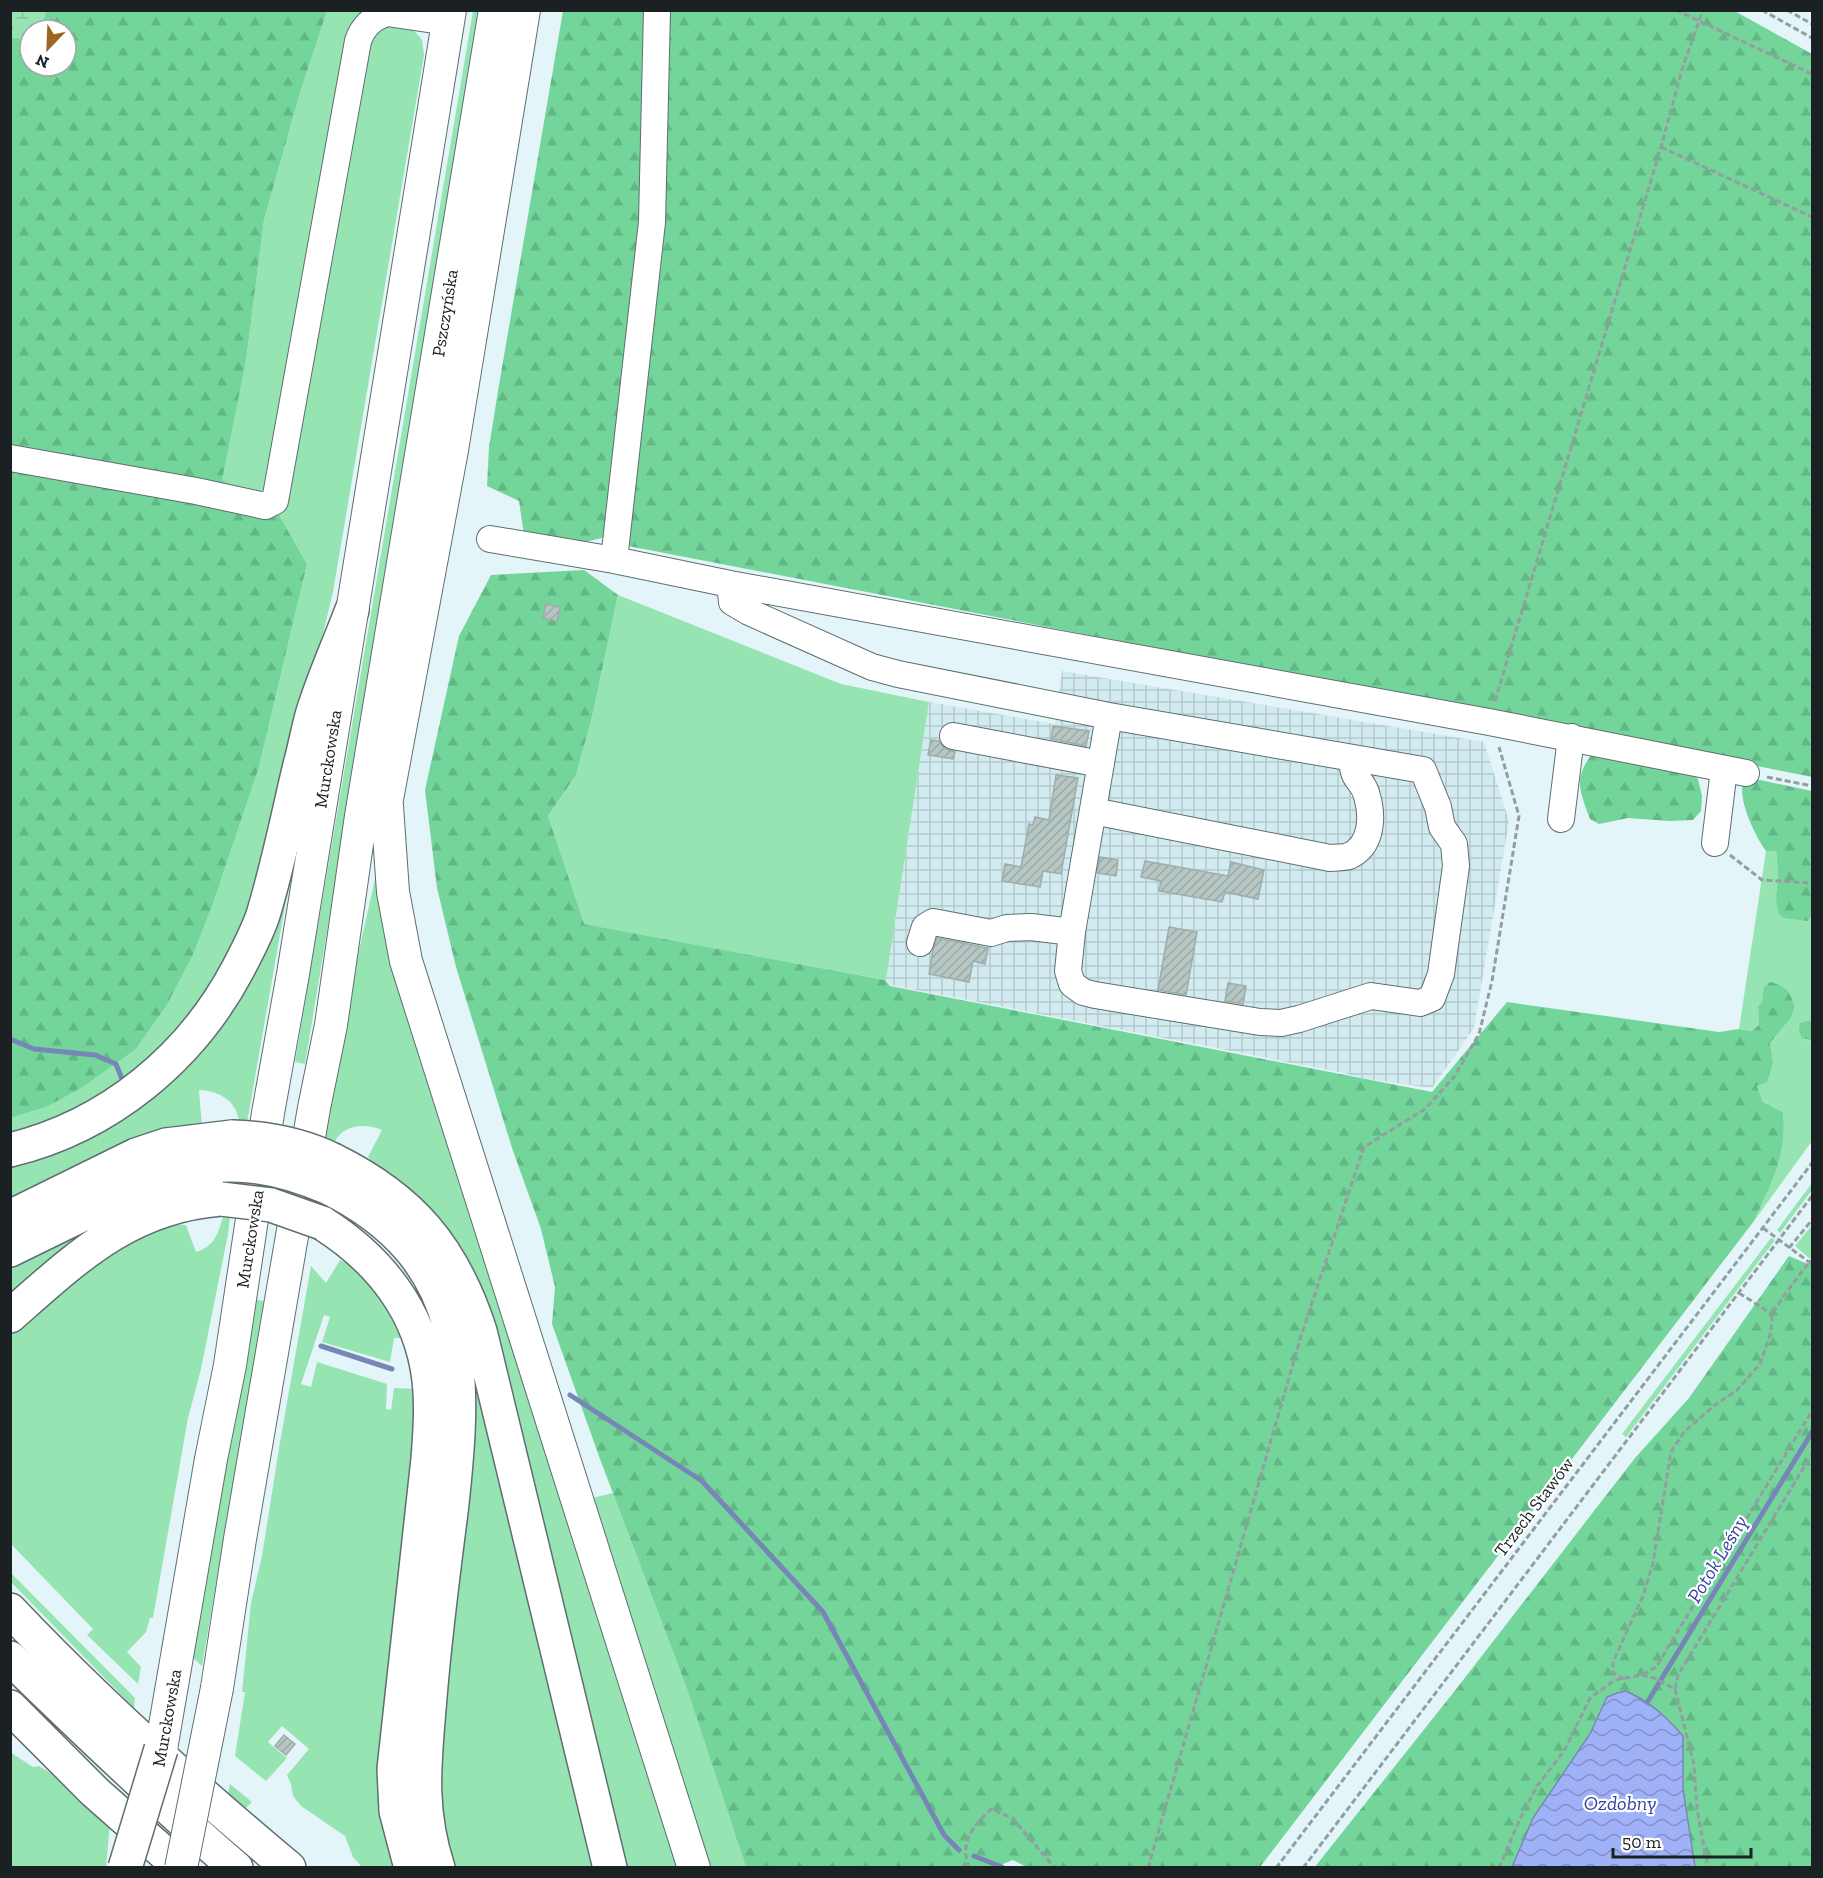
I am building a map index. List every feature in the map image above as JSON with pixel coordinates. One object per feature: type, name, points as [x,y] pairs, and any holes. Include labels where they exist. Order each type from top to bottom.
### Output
[{"type":"highway","points":[[10,1150],[61,1134],[124,1099],[186,1045],[218,1003],[248,949],[262,917],[313,712],[352,610]]},
{"type":"highway","points":[[10,1217],[136,1155],[166,1145],[230,1151],[284,1143],[331,1174],[354,1200],[383,1221],[418,1260],[442,1303],[454,1339],[460,1394],[458,1451],[434,1646],[424,1776],[425,1816],[438,1868]]},
{"type":"highway","points":[[10,1250],[147,1183],[191,1170],[230,1151]]},
{"type":"highway","points":[[331,1174],[381,1186],[404,1205],[428,1229],[443,1250],[470,1298],[480,1331],[610,1868]]},
{"type":"highway","points":[[10,1316],[82,1254],[134,1222],[172,1207],[221,1199],[271,1205],[322,1223],[365,1254],[389,1281],[413,1323],[421,1344],[429,1380],[428,1458],[394,1769],[396,1811],[411,1868]]},
{"type":"highway","points":[[10,1610],[78,1678],[201,1793],[289,1868]]},
{"type":"highway","points":[[10,1658],[114,1760],[236,1868]]},
{"type":"highway","points":[[10,1707],[95,1792],[181,1868]]},
{"type":"highway","points":[[125,1868],[161,1749]]},
{"type":"main road","name":"Pszczyńska","points":[[331,1024],[359,827],[495,10]]},
{"type":"main road","points":[[181,1868],[217,1688],[302,1177],[331,1024],[387,806],[452,450],[524,10]]},
{"type":"main road","points":[[517,51],[535,10]]},
{"type":"main road","points":[[352,610],[449,16]]},
{"type":"main road","name":"Murckowska","points":[[141,1868],[211,1459],[230,1365],[268,1113],[352,610]]},
{"type":"main road","points":[[387,806],[393,892],[406,961],[694,1868]]},
{"type":"lane","points":[[614,560],[652,222],[657,10]]},
{"type":"lane","points":[[10,458],[196,491],[265,506],[274,501],[356,50],[361,33],[370,21],[387,14],[449,16]]},
{"type":"lane","points":[[490,538],[1571,737],[1735,771],[1715,843]]},
{"type":"lane","points":[[730,584],[732,602],[749,612],[872,667],[1109,716],[1423,770],[1438,807],[1442,827],[1454,844],[1456,866],[1441,974],[1432,998],[1420,1003],[1371,996],[1281,1023],[1236,1019],[1095,995],[1083,992],[1072,984],[1068,971],[1072,932],[1109,716]]},
{"type":"lane","points":[[953,736],[1101,764]]},
{"type":"lane","points":[[1561,819],[1571,737]]},
{"type":"lane","points":[[1093,811],[1330,858],[1349,856],[1363,844],[1371,826],[1367,795],[1352,771],[1353,758]]},
{"type":"lane","points":[[920,943],[925,927],[933,922],[992,933],[1007,928],[1031,927],[1072,932]]},
{"type":"path","points":[[1676,10],[1812,74]]},
{"type":"path","points":[[1148,1868],[1301,1336],[1364,1147],[1425,1109],[1454,1077],[1479,1034],[1492,981],[1518,816],[1496,737],[1489,722],[1661,147],[1683,66],[1703,10]]},
{"type":"path","points":[[1762,10],[1812,38]]},
{"type":"path","points":[[1787,10],[1812,24]]},
{"type":"path","points":[[1661,147],[1812,217]]},
{"type":"path","points":[[1735,771],[1812,786]]},
{"type":"path","points":[[1715,843],[1762,880],[1812,883]]},
{"type":"path","name":"Trzech Stawów","points":[[1276,1868],[1812,1162]]},
{"type":"path","points":[[1303,1868],[1812,1196]]},
{"type":"path","points":[[1789,1248],[1812,1221]]},
{"type":"path","points":[[1624,1678],[1613,1673],[1613,1662],[1643,1596],[1653,1563],[1671,1452],[1684,1432],[1715,1405],[1737,1390],[1760,1364],[1771,1332],[1772,1314],[1811,1263],[1762,1228]]},
{"type":"path","points":[[1739,1293],[1772,1314]]},
{"type":"path","points":[[1643,1676],[1656,1667],[1666,1652],[1812,1411]]},
{"type":"path","points":[[1708,1868],[1697,1809],[1694,1765],[1675,1689],[1678,1675],[1812,1454]]},
{"type":"path","points":[[1499,1868],[1537,1786],[1564,1751],[1590,1698],[1615,1680],[1624,1678],[1643,1676],[1654,1678],[1675,1689]]},
{"type":"path","points":[[969,1868],[966,1842],[971,1829],[991,1809],[1012,1818],[1055,1868]]},
{"type":"shaded area","points":[[1062,671],[1484,742],[1509,821],[1474,1028],[1432,1088],[1366,1079],[890,985],[886,980],[929,702],[1055,724]]},
{"type":"green space","points":[[11,10],[46,11],[44,18],[18,18],[18,38],[11,37]]},
{"type":"green space","points":[[1733,10],[1812,54],[1812,777],[623,545],[606,537],[572,545],[524,535],[519,501],[487,486],[489,447],[563,11]]},
{"type":"green space","points":[[46,11],[327,11],[300,93],[264,220],[246,361],[222,480],[279,515],[307,564],[259,767],[214,901],[193,955],[167,1005],[136,1049],[81,1088],[46,1107],[11,1118],[11,37],[18,38],[18,78],[78,78],[78,18],[44,18]]},
{"type":"green space","points":[[327,11],[368,11],[267,488],[249,492],[221,480],[246,361],[264,220],[300,93]]},
{"type":"green space","points":[[473,11],[482,11],[305,1064],[295,1062]]},
{"type":"green space","points":[[383,24],[411,27],[422,40],[424,55],[333,592],[273,840],[234,956],[143,1075],[11,1141],[11,1118],[46,1107],[136,1049],[167,1005],[193,955],[214,901],[259,767],[307,564],[279,515],[298,422],[366,43]]},
{"type":"green space","points":[[584,570],[618,595],[592,717],[576,775],[548,816],[584,924],[885,980],[890,986],[1432,1092],[1507,1002],[1719,1032],[1739,1029],[1752,1031],[1759,1025],[1758,1006],[1762,1002],[1764,987],[1770,982],[1787,990],[1791,996],[1795,1006],[1791,1018],[1770,1043],[1773,1062],[1767,1082],[1757,1086],[1763,1102],[1783,1112],[1784,1127],[1777,1168],[1754,1221],[1260,1867],[1028,1868],[1013,1860],[993,1868],[746,1867],[686,1686],[600,1459],[552,1324],[555,1287],[541,1229],[512,1148],[456,967],[437,888],[425,790],[459,636],[491,575]]},
{"type":"green space","points":[[618,595],[841,684],[929,702],[886,980],[583,924],[548,816],[576,775],[592,717]]},
{"type":"green space","points":[[1598,746],[1684,764],[1698,779],[1702,796],[1701,811],[1693,820],[1628,818],[1599,824],[1590,819],[1582,797],[1580,781],[1585,765]]},
{"type":"green space","points":[[1744,779],[1812,791],[1812,915],[1808,921],[1784,918],[1779,914],[1776,901],[1778,871],[1776,851],[1766,851],[1752,826],[1743,796]]},
{"type":"green space","points":[[1766,851],[1776,851],[1778,871],[1776,901],[1808,921],[1812,915],[1812,1020],[1805,1023],[1806,1040],[1812,1041],[1812,1141],[1754,1221],[1777,1168],[1784,1127],[1783,1112],[1763,1102],[1757,1086],[1773,1062],[1770,1043],[1791,1018],[1795,1006],[1792,999],[1765,987],[1762,1002],[1758,1006],[1759,1025],[1752,1031],[1739,1029]]},
{"type":"green space","points":[[379,861],[681,1867],[619,1867],[496,1357],[377,1166],[368,1157],[382,1130],[369,1126],[355,1127],[343,1132],[334,1143],[325,1140],[349,995]]},
{"type":"green space","points":[[292,866],[247,1123],[239,1122],[235,1108],[226,1098],[214,1092],[199,1090],[202,1127],[11,1207],[11,1160],[124,1111]]},
{"type":"green space","points":[[1812,1020],[1812,1041],[1802,1038],[1799,1031],[1800,1023]]},
{"type":"green space","points":[[224,1177],[223,1187],[11,1299],[11,1260]]},
{"type":"green space","points":[[1812,1183],[1812,1190],[1780,1233],[1777,1230]]},
{"type":"green space","points":[[223,1216],[230,1216],[228,1234],[201,1369],[188,1418],[153,1618],[150,1618],[146,1632],[127,1652],[141,1667],[138,1684],[87,1635],[93,1629],[11,1544],[11,1332],[113,1249],[172,1224],[186,1225],[196,1252],[212,1243]]},
{"type":"green space","points":[[1812,1225],[1812,1258],[1810,1259],[1795,1246]]},
{"type":"green space","points":[[1771,1238],[1775,1240],[1626,1437],[1622,1434]]},
{"type":"green space","points":[[1789,1256],[1812,1264],[1812,1867],[1695,1867],[1683,1789],[1683,1736],[1657,1710],[1626,1691],[1607,1697],[1590,1734],[1533,1818],[1512,1867],[1314,1868],[1635,1458],[1689,1398]]},
{"type":"green space","points":[[340,1260],[356,1267],[370,1278],[401,1338],[394,1338],[390,1362],[322,1342],[330,1317],[324,1315],[301,1384],[311,1387],[317,1362],[387,1384],[386,1409],[391,1410],[394,1388],[416,1389],[398,1867],[362,1867],[353,1857],[345,1836],[301,1806],[293,1796],[287,1775],[309,1749],[282,1726],[268,1742],[287,1758],[266,1781],[235,1756],[245,1692],[242,1692],[251,1603],[262,1556],[311,1266],[326,1283]]},
{"type":"green space","points":[[455,1292],[600,1867],[449,1867],[435,1810],[465,1345]]},
{"type":"green space","points":[[253,1299],[264,1301],[202,1666],[191,1656]]},
{"type":"green space","points":[[613,1493],[686,1686],[746,1867],[706,1867],[588,1499]]},
{"type":"green space","points":[[11,1573],[135,1698],[134,1708],[11,1582]]},
{"type":"green space","points":[[10,1752],[33,1767],[39,1766],[57,1777],[110,1823],[106,1867],[11,1867]]},
{"type":"green space","points":[[230,1784],[252,1802],[245,1809],[228,1793]]},
{"type":"water","name":"Ozdobny","points":[[1626,1691],[1658,1710],[1683,1736],[1683,1789],[1695,1867],[1512,1867],[1533,1818],[1590,1734],[1607,1697]]},
{"type":"building","points":[[546,604],[560,607],[557,621],[543,618]]},
{"type":"building","points":[[1053,726],[1089,731],[1086,746],[1051,739]]},
{"type":"building","points":[[931,740],[939,741],[944,748],[955,752],[953,759],[928,755]]},
{"type":"building","points":[[1056,775],[1078,778],[1061,874],[1043,871],[1040,887],[1002,881],[1005,864],[1021,867],[1029,824],[1033,825],[1035,817],[1049,820]]},
{"type":"building","points":[[1100,857],[1118,860],[1116,876],[1097,873]]},
{"type":"building","points":[[1145,861],[1228,876],[1231,862],[1264,870],[1258,899],[1225,892],[1222,902],[1159,891],[1161,881],[1141,877]]},
{"type":"building","points":[[1169,927],[1197,932],[1186,995],[1158,990]]},
{"type":"building","points":[[937,938],[988,948],[985,964],[973,961],[969,982],[929,974]]},
{"type":"building","points":[[1228,983],[1246,986],[1243,1004],[1225,1001]]},
{"type":"building","points":[[284,1735],[295,1744],[286,1755],[275,1746]]},
{"type":"waterway","points":[[10,1039],[34,1049],[95,1055],[116,1064],[122,1079]]},
{"type":"waterway","points":[[321,1346],[392,1369]]},
{"type":"waterway","points":[[570,1395],[702,1481],[823,1612],[944,1835],[959,1850]]},
{"type":"waterway","name":"Potok Leśny","points":[[1648,1701],[1812,1432]]},
{"type":"waterway","points":[[974,1856],[1002,1867]]}]
